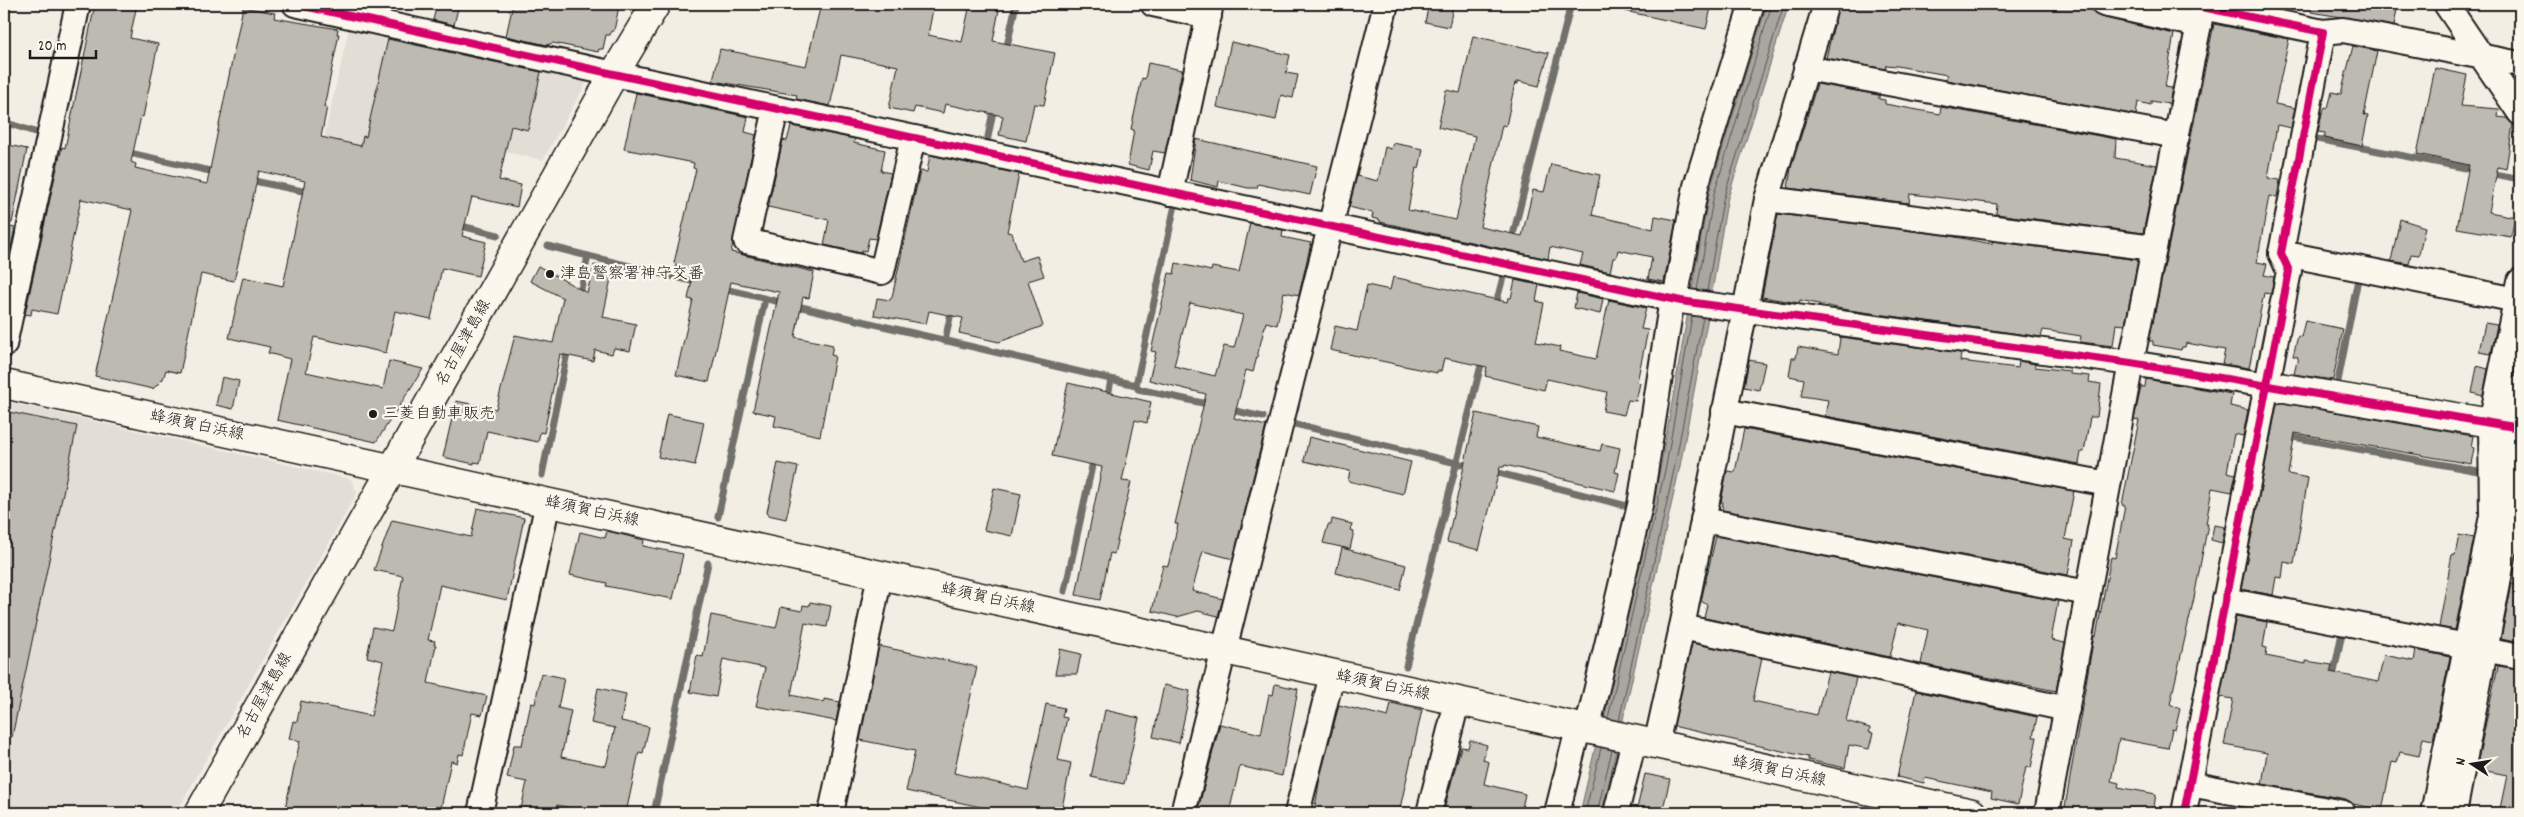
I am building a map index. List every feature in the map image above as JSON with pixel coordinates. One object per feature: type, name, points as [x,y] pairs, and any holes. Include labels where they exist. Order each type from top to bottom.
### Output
[{"type":"main road","name":"名古屋津島線","points":[[199,813],[614,74],[656,4]]},
{"type":"main road","name":"蜂須賀白浜線","points":[[4,384],[1960,812]]},
{"type":"main road","points":[[2267,384],[2506,425]]},
{"type":"street","points":[[4,345],[78,4]]},
{"type":"street","points":[[295,4],[1330,228],[1676,300],[2131,363],[2267,384]]},
{"type":"street","points":[[1153,4],[1210,10],[1170,193]]},
{"type":"street","points":[[1184,813],[1386,4]]},
{"type":"street","points":[[1556,813],[1586,730],[1640,505],[1696,186],[1752,4]]},
{"type":"street","points":[[1616,813],[1639,742],[1682,627],[1743,310],[1767,199],[1826,4]]},
{"type":"street","points":[[2104,4],[2201,12],[2324,32],[2343,30],[2520,64]]},
{"type":"street","points":[[2446,4],[2520,113]]},
{"type":"street","points":[[2047,813],[2131,363],[2201,12]]},
{"type":"street","points":[[2184,813],[2289,271],[2281,253],[2324,32]]},
{"type":"street","points":[[1806,68],[2176,136]]},
{"type":"street","points":[[776,109],[746,241],[882,272],[913,138]]},
{"type":"street","points":[[1767,199],[2154,248]]},
{"type":"street","points":[[2281,253],[2518,297],[2506,425],[2492,516],[2454,813]]},
{"type":"street","points":[[2506,425],[2520,388]]},
{"type":"street","points":[[1724,411],[2108,484]]},
{"type":"street","points":[[480,813],[548,502]]},
{"type":"street","points":[[1703,520],[2088,593]]},
{"type":"street","points":[[830,813],[880,575]]},
{"type":"street","points":[[2225,600],[2520,656]]},
{"type":"street","points":[[1682,627],[2067,709]]},
{"type":"street","points":[[2432,813],[2475,648]]},
{"type":"street","points":[[1297,813],[1332,675]]},
{"type":"street","points":[[1428,813],[1456,702]]},
{"type":"street","points":[[2190,784],[2343,813]]},
{"type":"shaded area","points":[[350,24],[583,75],[587,82],[543,160],[408,131],[312,190]]},
{"type":"shaded area","points":[[4,401],[351,479],[357,493],[176,813],[4,813]]},
{"type":"water","points":[[1767,4],[1789,4],[1727,201],[1708,317],[1680,466],[1602,813],[1580,813],[1661,465],[1709,193]]},
{"type":"building","points":[[95,4],[137,4],[130,38],[158,44],[143,117],[141,116],[131,162],[136,164],[135,168],[207,184],[243,7],[275,13],[274,18],[338,29],[337,34],[339,34],[324,107],[327,107],[321,137],[361,146],[363,136],[366,137],[388,39],[541,72],[528,130],[511,126],[499,180],[521,185],[517,207],[472,197],[462,236],[486,242],[478,276],[442,268],[431,319],[395,311],[386,353],[314,337],[306,372],[383,389],[389,361],[423,369],[376,442],[277,420],[290,359],[268,353],[270,347],[229,338],[243,277],[283,286],[305,181],[259,171],[234,281],[201,274],[180,373],[166,370],[163,379],[153,389],[95,376],[132,210],[81,199],[57,314],[32,309],[31,315],[25,314],[62,147],[65,148]]},
{"type":"building","points":[[437,4],[459,4],[454,25],[433,20]]},
{"type":"building","points":[[513,4],[608,4],[619,6],[614,31],[611,31],[610,35],[606,35],[603,49],[599,49],[598,52],[553,43],[547,45],[506,36]]},
{"type":"building","points":[[821,4],[892,4],[913,8],[914,4],[934,4],[928,35],[962,42],[970,4],[999,10],[993,41],[1055,53],[1044,105],[1034,104],[1026,141],[999,135],[1003,116],[945,104],[943,113],[915,107],[913,113],[889,108],[898,66],[841,55],[830,106],[796,99],[797,95],[713,81],[720,49],[806,66]]},
{"type":"building","points":[[1429,4],[1453,7],[1449,27],[1425,22]]},
{"type":"building","points":[[1626,4],[1712,4],[1706,29],[1625,11]]},
{"type":"building","points":[[1839,4],[2091,4],[2094,14],[2101,17],[2174,34],[2165,87],[2172,88],[2169,104],[2151,101],[2151,105],[2138,102],[2136,115],[1946,80],[1947,75],[1897,66],[1886,65],[1885,69],[1826,58]]},
{"type":"building","points":[[2312,4],[2398,4],[2394,26],[2311,12]]},
{"type":"building","points":[[2214,24],[2289,39],[2275,104],[2295,108],[2291,128],[2277,125],[2268,178],[2280,180],[2277,197],[2269,196],[2257,262],[2267,264],[2264,275],[2274,277],[2271,294],[2264,293],[2249,368],[2222,364],[2225,350],[2186,343],[2185,347],[2182,347],[2181,350],[2153,345],[2153,341],[2149,341]]},
{"type":"building","points":[[1473,36],[1549,53],[1539,86],[1518,81],[1518,84],[1515,83],[1506,126],[1502,125],[1480,227],[1522,236],[1533,190],[1544,192],[1551,164],[1600,175],[1592,215],[1653,229],[1655,216],[1676,220],[1664,282],[1648,279],[1652,257],[1618,250],[1616,258],[1613,258],[1610,272],[1580,265],[1583,254],[1550,247],[1548,259],[1380,222],[1380,220],[1372,218],[1373,213],[1349,207],[1357,176],[1378,181],[1385,147],[1391,149],[1393,143],[1423,149],[1419,169],[1416,168],[1408,210],[1456,220],[1475,136],[1438,127],[1446,90],[1460,93]]},
{"type":"building","points":[[1231,42],[1290,55],[1286,73],[1298,75],[1293,98],[1281,95],[1276,120],[1217,107]]},
{"type":"building","points":[[2353,46],[2377,51],[2364,115],[2368,116],[2362,146],[2325,138],[2325,133],[2318,132],[2322,113],[2325,107],[2328,108],[2332,92],[2341,94]]},
{"type":"building","points":[[1148,63],[1182,70],[1165,153],[1153,151],[1149,170],[1128,165],[1134,130],[1131,129],[1142,78],[1145,79]]},
{"type":"building","points":[[2435,68],[2467,75],[2461,106],[2499,109],[2498,117],[2506,118],[2513,124],[2506,169],[2498,167],[2489,212],[2515,217],[2511,237],[2457,228],[2469,165],[2417,154]]},
{"type":"building","points":[[1817,84],[1879,95],[1879,99],[1885,100],[1885,104],[1940,114],[1941,107],[2116,139],[2115,158],[2157,165],[2143,233],[1996,214],[1997,204],[1910,194],[1909,203],[1788,188],[1791,168]]},
{"type":"building","points":[[636,93],[748,117],[745,132],[756,135],[731,252],[814,272],[809,298],[803,297],[795,337],[833,345],[831,355],[835,356],[820,436],[774,426],[776,416],[753,411],[779,292],[731,282],[709,382],[676,375],[693,300],[688,299],[694,271],[676,267],[674,263],[696,169],[693,168],[694,163],[624,149]]},
{"type":"building","points":[[791,126],[855,139],[854,143],[885,150],[881,171],[891,173],[876,239],[869,238],[866,251],[862,250],[861,253],[824,245],[829,220],[768,207],[783,140],[787,141]]},
{"type":"building","points":[[1196,139],[1317,166],[1310,195],[1258,184],[1257,188],[1248,188],[1219,181],[1218,187],[1190,180]]},
{"type":"building","points":[[4,144],[27,149],[12,223],[4,223]]},
{"type":"building","points":[[930,155],[1019,174],[1007,232],[1012,233],[1021,261],[1037,256],[1044,276],[1028,281],[1043,326],[999,342],[959,333],[963,318],[929,311],[926,324],[874,315],[877,298],[890,300],[892,297],[920,171],[927,172]]},
{"type":"building","points":[[1778,214],[1945,235],[1992,244],[1992,241],[2138,260],[2125,325],[2116,324],[2113,346],[2080,342],[2081,336],[2043,330],[2041,337],[1842,309],[1800,300],[1799,303],[1762,297]]},
{"type":"building","points":[[2400,219],[2425,227],[2419,255],[2411,254],[2409,264],[2391,261]]},
{"type":"building","points":[[1250,223],[1283,230],[1282,237],[1311,243],[1299,295],[1284,292],[1277,325],[1266,322],[1253,372],[1246,370],[1234,418],[1266,426],[1233,559],[1203,551],[1192,591],[1223,599],[1218,616],[1198,611],[1177,617],[1152,611],[1163,565],[1168,566],[1178,524],[1175,524],[1206,394],[1149,380],[1156,352],[1151,351],[1169,273],[1174,274],[1176,263],[1211,271],[1212,267],[1239,272]],"holes":[[[1190,303],[1243,315],[1234,348],[1224,346],[1215,376],[1174,366]]]},
{"type":"building","points":[[4,226],[15,228],[4,281]]},
{"type":"building","points":[[594,265],[613,269],[603,317],[636,324],[630,351],[614,348],[612,354],[595,350],[593,361],[560,354],[544,433],[540,432],[538,442],[487,431],[480,463],[474,462],[474,464],[443,457],[456,401],[496,409],[515,335],[553,343],[563,298],[530,281],[538,266],[587,293]]},
{"type":"building","points":[[1393,277],[1507,302],[1508,298],[1511,298],[1515,280],[1539,285],[1536,301],[1544,303],[1536,342],[1560,347],[1559,351],[1596,359],[1609,300],[1646,308],[1641,329],[1648,330],[1637,382],[1640,383],[1636,401],[1628,400],[1624,415],[1603,411],[1607,392],[1547,379],[1544,390],[1485,376],[1487,367],[1444,358],[1441,371],[1437,371],[1437,373],[1330,350],[1335,326],[1357,331],[1367,285],[1390,290]]},
{"type":"building","points":[[1577,293],[1603,299],[1600,314],[1574,308]]},
{"type":"building","points":[[2305,321],[2343,329],[2333,380],[2294,374],[2298,357],[2293,356],[2298,336],[2301,337]]},
{"type":"building","points":[[2485,323],[2497,325],[2491,354],[2479,352]]},
{"type":"building","points":[[1840,337],[1961,353],[1960,361],[2018,368],[2019,361],[2035,364],[2035,367],[2070,371],[2070,374],[2090,376],[2089,382],[2101,384],[2097,417],[2090,417],[2084,452],[2081,452],[2079,464],[1825,416],[1828,400],[1801,396],[1804,379],[1789,376],[1792,358],[1796,358],[1798,347],[1838,354]]},
{"type":"building","points":[[1749,360],[1765,363],[1759,390],[1744,387]]},
{"type":"building","points":[[2477,366],[2488,369],[2483,396],[2472,393]]},
{"type":"building","points":[[222,377],[239,381],[233,409],[216,405]]},
{"type":"building","points":[[2146,379],[2232,394],[2230,406],[2248,410],[2243,436],[2234,434],[2227,472],[2236,474],[2232,492],[2212,488],[2206,524],[2208,524],[2194,598],[2170,704],[2180,709],[2175,730],[2172,729],[2168,748],[2119,739],[2111,781],[2119,783],[2118,787],[2156,794],[2153,813],[2064,813],[2094,636],[2096,636],[2111,557],[2115,558],[2125,506],[2122,505],[2139,420],[2134,419],[2141,387],[2145,387]]},
{"type":"building","points":[[1068,383],[1151,402],[1147,423],[1135,420],[1122,481],[1131,482],[1114,554],[1110,553],[1100,600],[1076,595],[1102,467],[1052,456]]},
{"type":"building","points":[[2282,403],[2473,436],[2471,447],[2474,448],[2471,464],[2295,433],[2288,474],[2308,478],[2294,564],[2284,562],[2282,578],[2276,577],[2273,595],[2241,589],[2277,404]]},
{"type":"building","points":[[4,411],[77,426],[12,737],[4,736]]},
{"type":"building","points":[[1476,413],[1538,427],[1536,437],[1600,451],[1602,444],[1620,448],[1615,472],[1619,473],[1615,491],[1505,465],[1500,467],[1479,550],[1447,542]]},
{"type":"building","points":[[667,414],[704,422],[695,465],[658,457]]},
{"type":"building","points":[[1744,429],[2074,491],[2065,539],[2074,541],[2068,575],[1722,510],[1723,502],[1721,502],[1727,471],[1735,472]]},
{"type":"building","points":[[1309,437],[1411,462],[1403,494],[1348,481],[1350,471],[1304,461]]},
{"type":"building","points":[[778,463],[798,467],[786,519],[768,515],[767,512]]},
{"type":"building","points":[[994,488],[1021,494],[1012,536],[984,530]]},
{"type":"building","points":[[477,508],[524,518],[507,600],[440,585],[428,640],[435,641],[434,645],[436,645],[428,683],[487,696],[482,715],[472,713],[463,755],[459,754],[457,763],[451,761],[440,813],[284,813],[300,741],[289,739],[293,721],[297,722],[301,701],[371,716],[383,661],[367,657],[373,627],[392,631],[403,576],[374,570],[392,520],[471,537]]},
{"type":"building","points":[[1332,519],[1352,524],[1350,530],[1354,531],[1350,549],[1323,543],[1328,525],[1331,525]]},
{"type":"building","points":[[2214,525],[2225,527],[2222,543],[2211,540]]},
{"type":"building","points":[[607,531],[644,540],[643,546],[683,554],[673,599],[606,586],[607,583],[570,575],[580,532],[605,538]]},
{"type":"building","points":[[2459,535],[2474,538],[2455,630],[2439,627],[2452,554],[2455,555]]},
{"type":"building","points":[[1716,536],[2058,601],[2051,640],[2065,643],[2056,691],[1921,664],[1928,630],[1898,623],[1890,657],[1704,618],[1707,605],[1701,601]]},
{"type":"building","points":[[1342,548],[1406,565],[1400,590],[1336,573]]},
{"type":"building","points":[[2512,584],[2520,585],[2520,642],[2501,638]]},
{"type":"building","points":[[810,602],[831,606],[827,627],[805,623],[791,695],[824,702],[824,699],[840,702],[836,721],[756,706],[765,668],[723,659],[716,697],[690,692],[697,655],[703,657],[711,615],[776,628],[781,607],[802,611],[803,605],[809,606]]},
{"type":"building","points":[[2236,616],[2267,622],[2263,647],[2267,648],[2266,656],[2306,664],[2306,661],[2332,665],[2330,672],[2378,682],[2384,655],[2414,661],[2416,650],[2450,657],[2433,740],[2423,738],[2419,756],[2400,752],[2397,763],[2392,762],[2382,810],[2353,804],[2346,799],[2262,784],[2267,753],[2224,745],[2233,699],[2220,697]]},
{"type":"building","points":[[1692,643],[1762,658],[1753,701],[1817,715],[1828,672],[1856,678],[1846,721],[1870,728],[1869,732],[1873,733],[1869,749],[1849,745],[1845,768],[1808,760],[1808,757],[1677,727],[1674,725]]},
{"type":"building","points":[[879,646],[977,667],[954,773],[1028,790],[1046,704],[1064,708],[1062,717],[1067,718],[1058,760],[1071,763],[1061,813],[1009,813],[906,791],[915,751],[860,740]]},
{"type":"building","points":[[1060,649],[1081,654],[1077,674],[1055,674]]},
{"type":"building","points":[[2498,666],[2520,669],[2520,813],[2500,809],[2507,775],[2476,769]]},
{"type":"building","points":[[541,673],[564,678],[558,708],[571,711],[561,757],[606,766],[615,728],[591,723],[598,688],[626,694],[621,721],[649,727],[643,753],[639,752],[626,813],[594,813],[557,805],[555,813],[520,813],[527,782],[507,778],[514,745],[522,745],[531,703],[535,704]]},
{"type":"building","points":[[1275,684],[1298,689],[1282,776],[1240,766],[1229,813],[1198,810],[1220,724],[1261,734],[1269,694],[1273,695]]},
{"type":"building","points":[[1164,685],[1190,691],[1179,743],[1153,737]]},
{"type":"building","points":[[1916,691],[2037,717],[2033,737],[2037,737],[2031,768],[2026,767],[2018,804],[1991,798],[1992,792],[1925,778],[1924,783],[1897,777]]},
{"type":"building","points":[[1391,703],[1422,710],[1399,813],[1314,813],[1320,777],[1339,705],[1388,717]]},
{"type":"building","points":[[1105,710],[1139,718],[1124,784],[1091,777]]},
{"type":"building","points":[[1470,740],[1487,745],[1483,760],[1489,762],[1484,784],[1525,794],[1521,813],[1443,813],[1461,747],[1468,748]]},
{"type":"building","points":[[1645,774],[1670,779],[1662,813],[1636,813]]},
{"type":"waterway","points":[[1006,51],[1016,4]]},
{"type":"waterway","points":[[1509,251],[1571,4]]},
{"type":"waterway","points":[[988,137],[994,106]]},
{"type":"waterway","points":[[4,122],[38,133]]},
{"type":"waterway","points":[[2317,139],[2476,170]]},
{"type":"waterway","points":[[125,152],[219,173]]},
{"type":"waterway","points":[[2489,173],[2520,179]]},
{"type":"waterway","points":[[249,180],[312,193]]},
{"type":"waterway","points":[[1136,385],[1175,205]]},
{"type":"waterway","points":[[457,225],[498,235]]},
{"type":"waterway","points":[[548,246],[588,256]]},
{"type":"waterway","points":[[579,298],[588,256],[700,283]]},
{"type":"waterway","points":[[1495,308],[1503,277]]},
{"type":"waterway","points":[[2338,381],[2358,279]]},
{"type":"waterway","points":[[720,288],[1136,385],[1138,389],[1212,405]]},
{"type":"waterway","points":[[718,517],[765,299]]},
{"type":"waterway","points":[[945,341],[952,308]]},
{"type":"waterway","points":[[542,475],[568,348]]},
{"type":"waterway","points":[[1406,666],[1483,357]]},
{"type":"waterway","points":[[1107,401],[1111,380]]},
{"type":"waterway","points":[[1227,409],[1263,417]]},
{"type":"waterway","points":[[1291,423],[1473,467]]},
{"type":"waterway","points":[[2271,433],[2483,472]]},
{"type":"waterway","points":[[1065,591],[1094,457]]},
{"type":"waterway","points":[[1491,471],[1627,506]]},
{"type":"waterway","points":[[654,813],[708,563]]},
{"type":"waterway","points":[[2332,682],[2342,633]]},
{"type":"cycle path","points":[[295,4],[614,74],[1681,301],[2131,363],[2520,428]]},
{"type":"cycle path","points":[[2184,813],[2289,271],[2281,253],[2323,32],[2202,7],[2203,4]]},
{"type":"place","name":"津島警察署神守交番","points":[[550,274]]},
{"type":"place","name":"三菱自動車販売","points":[[373,414]]}]
